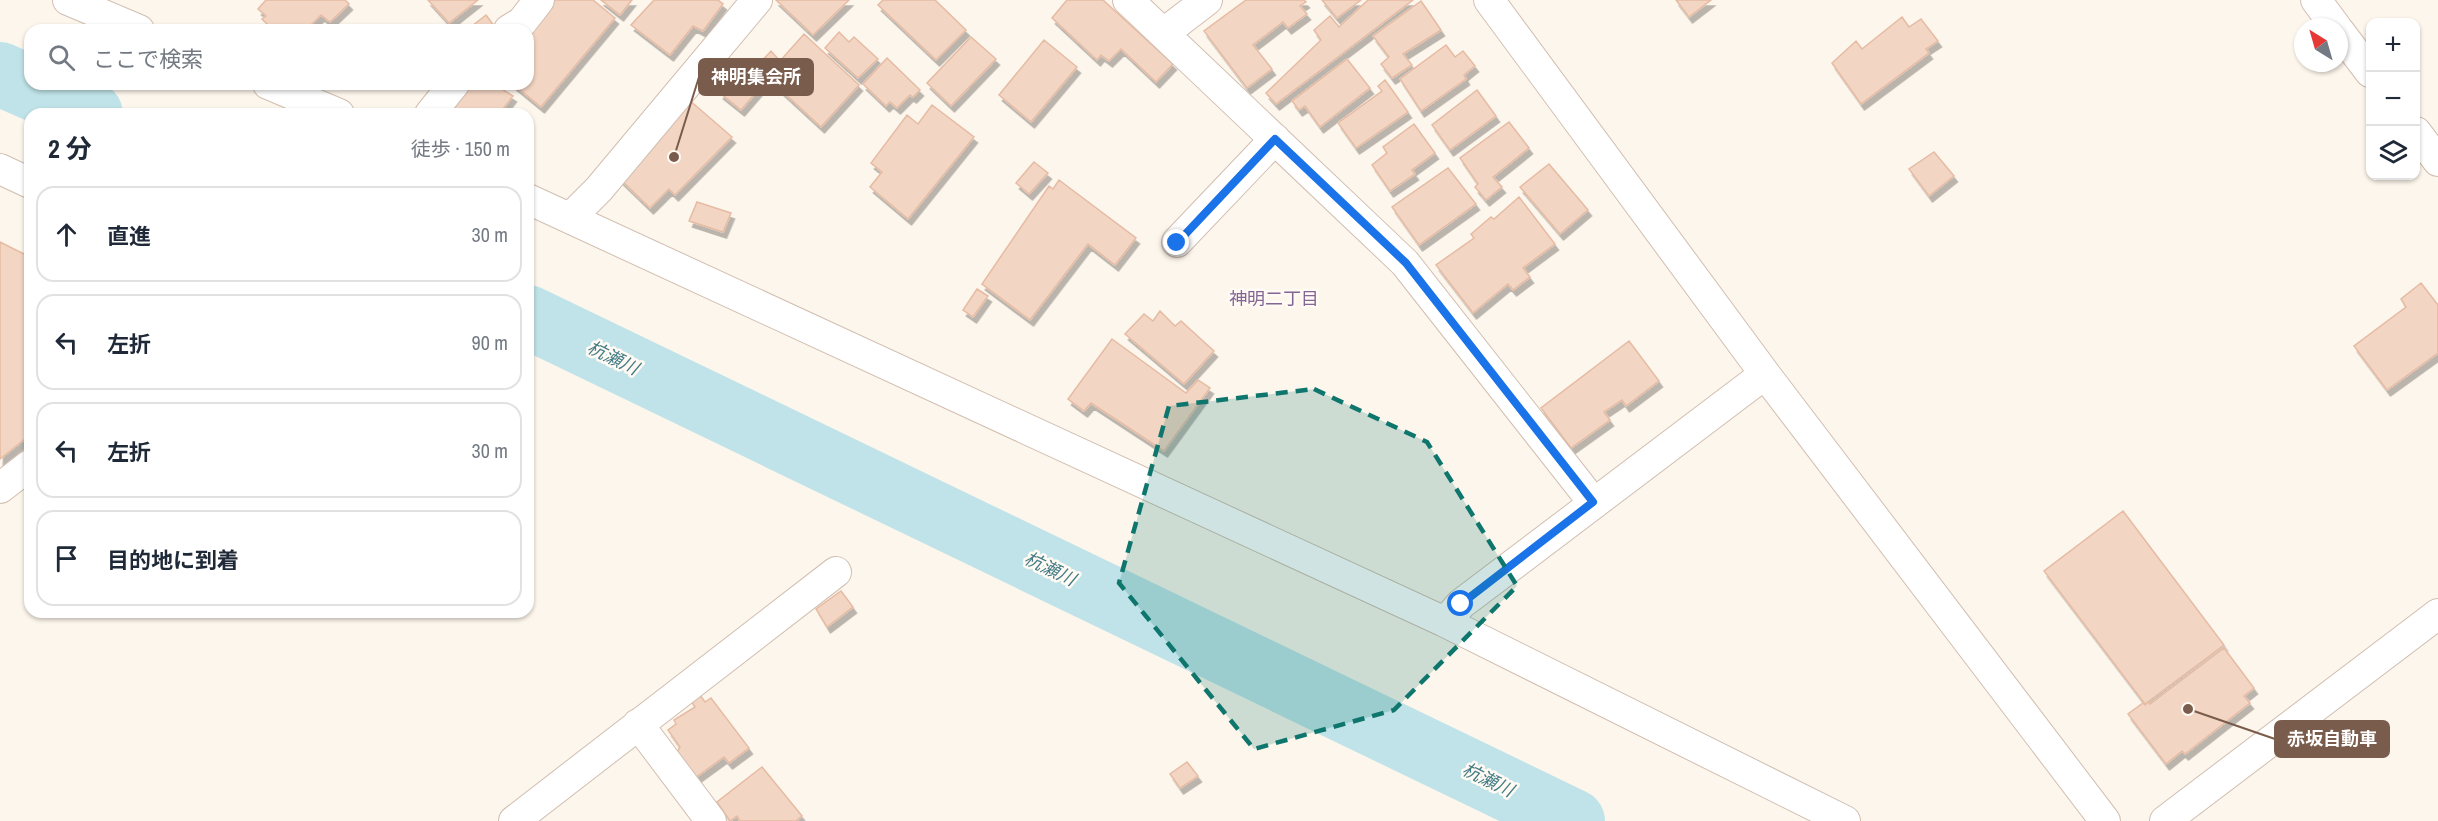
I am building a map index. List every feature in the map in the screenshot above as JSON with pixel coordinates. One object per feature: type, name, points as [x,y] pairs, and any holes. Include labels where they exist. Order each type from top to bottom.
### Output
[{"type":"street","points":[[68,0],[125,24]]},
{"type":"street","points":[[519,24],[539,0]]},
{"type":"street","points":[[570,218],[598,189],[757,0]]},
{"type":"street","points":[[1128,0],[1406,263],[1593,502]]},
{"type":"street","points":[[1164,33],[1207,0]]},
{"type":"street","points":[[1489,0],[1766,374],[2105,821]]},
{"type":"street","points":[[2316,0],[2329,18]]},
{"type":"street","points":[[2348,43],[2366,67]]},
{"type":"street","points":[[282,90],[325,108]]},
{"type":"street","points":[[435,108],[449,90]]},
{"type":"street","points":[[2420,138],[2438,161]]},
{"type":"street","points":[[1177,243],[1275,139]]},
{"type":"street","points":[[0,169],[24,180]]},
{"type":"street","points":[[534,202],[1445,622],[1845,821]]},
{"type":"street","points":[[1445,622],[1461,604],[1593,502],[1766,374]]},
{"type":"street","points":[[0,488],[24,470]]},
{"type":"street","points":[[514,821],[836,572]]},
{"type":"street","points":[[2165,821],[2438,614]]},
{"type":"street","points":[[638,724],[711,821]]},
{"type":"highlighted area","points":[[1314,389],[1427,442],[1517,586],[1394,710],[1254,749],[1119,583],[1169,406]]},
{"type":"building","points":[[266,0],[345,0],[349,4],[330,22],[321,15],[312,24],[267,24],[262,19],[266,16],[258,9]]},
{"type":"building","points":[[428,0],[478,0],[449,23]]},
{"type":"building","points":[[553,0],[593,0],[615,18],[541,107],[520,90],[534,90],[534,24]]},
{"type":"building","points":[[601,0],[632,0],[620,15]]},
{"type":"building","points":[[654,0],[718,0],[723,4],[703,31],[693,26],[670,55],[631,25]]},
{"type":"building","points":[[776,0],[849,0],[813,35]]},
{"type":"building","points":[[883,0],[935,0],[966,30],[936,60],[878,5]]},
{"type":"building","points":[[1067,0],[1103,0],[1173,64],[1156,82],[1121,49],[1109,61],[1101,55],[1097,60],[1052,18]]},
{"type":"building","points":[[1246,0],[1304,0],[1306,2],[1300,6],[1307,14],[1288,28],[1283,22],[1253,45],[1272,69],[1247,88],[1204,31]]},
{"type":"building","points":[[1322,0],[1361,0],[1337,18]]},
{"type":"building","points":[[1368,0],[1413,0],[1276,104],[1266,93],[1321,40],[1314,30],[1330,16],[1339,27]]},
{"type":"building","points":[[1676,0],[1711,0],[1689,17]]},
{"type":"building","points":[[1421,1],[1441,30],[1403,54],[1412,65],[1392,78],[1381,64],[1389,57],[1373,36]]},
{"type":"building","points":[[486,15],[493,24],[475,24]]},
{"type":"building","points":[[1902,17],[1909,27],[1921,19],[1938,41],[1926,49],[1929,53],[1861,104],[1832,63],[1856,41],[1862,49]]},
{"type":"building","points":[[839,32],[849,42],[854,37],[878,59],[858,78],[825,48]]},
{"type":"building","points":[[804,34],[859,85],[821,127],[756,67],[771,51],[780,61]]},
{"type":"building","points":[[971,37],[996,59],[951,106],[927,83]]},
{"type":"building","points":[[1044,40],[1077,67],[1031,122],[999,95]]},
{"type":"building","points":[[1446,45],[1455,57],[1463,51],[1475,66],[1464,75],[1466,79],[1421,111],[1400,79]]},
{"type":"building","points":[[887,58],[920,90],[913,97],[910,95],[897,108],[890,102],[886,106],[863,84]]},
{"type":"building","points":[[1347,59],[1370,88],[1320,127],[1305,106],[1299,110],[1292,101]]},
{"type":"building","points":[[732,64],[760,88],[741,110],[720,93],[725,86],[718,80]]},
{"type":"building","points":[[1385,80],[1408,112],[1356,148],[1338,123],[1382,91],[1378,86]]},
{"type":"building","points":[[467,90],[504,90],[513,96],[504,108],[453,108]]},
{"type":"building","points":[[1477,90],[1496,116],[1450,150],[1432,125]]},
{"type":"building","points":[[688,99],[732,137],[675,195],[669,189],[650,208],[618,177]]},
{"type":"building","points":[[932,105],[974,137],[908,219],[870,187],[882,172],[871,163],[907,115],[918,124]]},
{"type":"building","points":[[1509,122],[1529,148],[1493,177],[1502,187],[1486,200],[1475,187],[1478,184],[1460,158]]},
{"type":"building","points":[[1414,124],[1435,153],[1412,170],[1415,174],[1390,191],[1372,165],[1387,153],[1383,147]]},
{"type":"building","points":[[1934,152],[1954,176],[1929,196],[1909,169]]},
{"type":"building","points":[[1034,162],[1048,173],[1029,194],[1016,183]]},
{"type":"building","points":[[1549,164],[1588,210],[1560,234],[1520,187]]},
{"type":"building","points":[[1448,168],[1476,204],[1419,245],[1392,207]]},
{"type":"building","points":[[1059,180],[1136,238],[1115,265],[1088,244],[1030,320],[982,284],[1049,186],[1053,189]]},
{"type":"building","points":[[1519,197],[1555,244],[1523,268],[1530,277],[1513,290],[1508,284],[1473,313],[1436,265],[1474,238],[1471,234],[1491,217],[1494,219]]},
{"type":"building","points":[[697,202],[731,213],[723,232],[689,221]]},
{"type":"building","points":[[0,242],[24,254],[24,440],[0,459]]},
{"type":"building","points":[[2421,283],[2438,305],[2438,353],[2387,390],[2354,346],[2406,307],[2401,299]]},
{"type":"building","points":[[977,289],[988,296],[973,317],[963,310]]},
{"type":"building","points":[[1160,311],[1175,326],[1181,321],[1214,351],[1184,384],[1125,334],[1144,314],[1153,321]]},
{"type":"building","points":[[1112,339],[1186,393],[1198,380],[1210,388],[1164,451],[1091,403],[1084,411],[1068,399]]},
{"type":"building","points":[[1629,341],[1659,381],[1626,406],[1622,400],[1604,412],[1610,420],[1571,448],[1541,408]]},
{"type":"building","points":[[2123,511],[2224,645],[2145,704],[2044,571]]},
{"type":"building","points":[[841,591],[853,607],[827,627],[816,609]]},
{"type":"building","points":[[2224,648],[2254,688],[2244,696],[2250,703],[2185,754],[2182,751],[2166,764],[2128,714],[2143,703],[2150,704]]},
{"type":"building","points":[[700,695],[705,702],[711,698],[749,748],[729,763],[724,757],[695,778],[677,752],[680,747],[668,730],[676,724],[674,720],[695,707],[691,701]]},
{"type":"building","points":[[1187,762],[1198,776],[1180,788],[1170,774]]},
{"type":"building","points":[[762,767],[802,816],[796,821],[740,821],[737,816],[730,821],[717,802]]},
{"type":"waterway","name":"杭瀬川","points":[[0,74],[24,85]]},
{"type":"waterway","name":"杭瀬川","points":[[36,90],[77,108]]},
{"type":"waterway","name":"杭瀬川","points":[[534,320],[1573,821]]},
{"type":"place","name":"神明集会所","points":[[674,157]]},
{"type":"place","name":"赤坂自動車","points":[[2188,709]]},
{"type":"district","name":"神明二丁目","points":[[1274,299]]},
{"type":"route","points":[[1177,243],[1275,139],[1406,263],[1593,502],[1461,604]]}]
